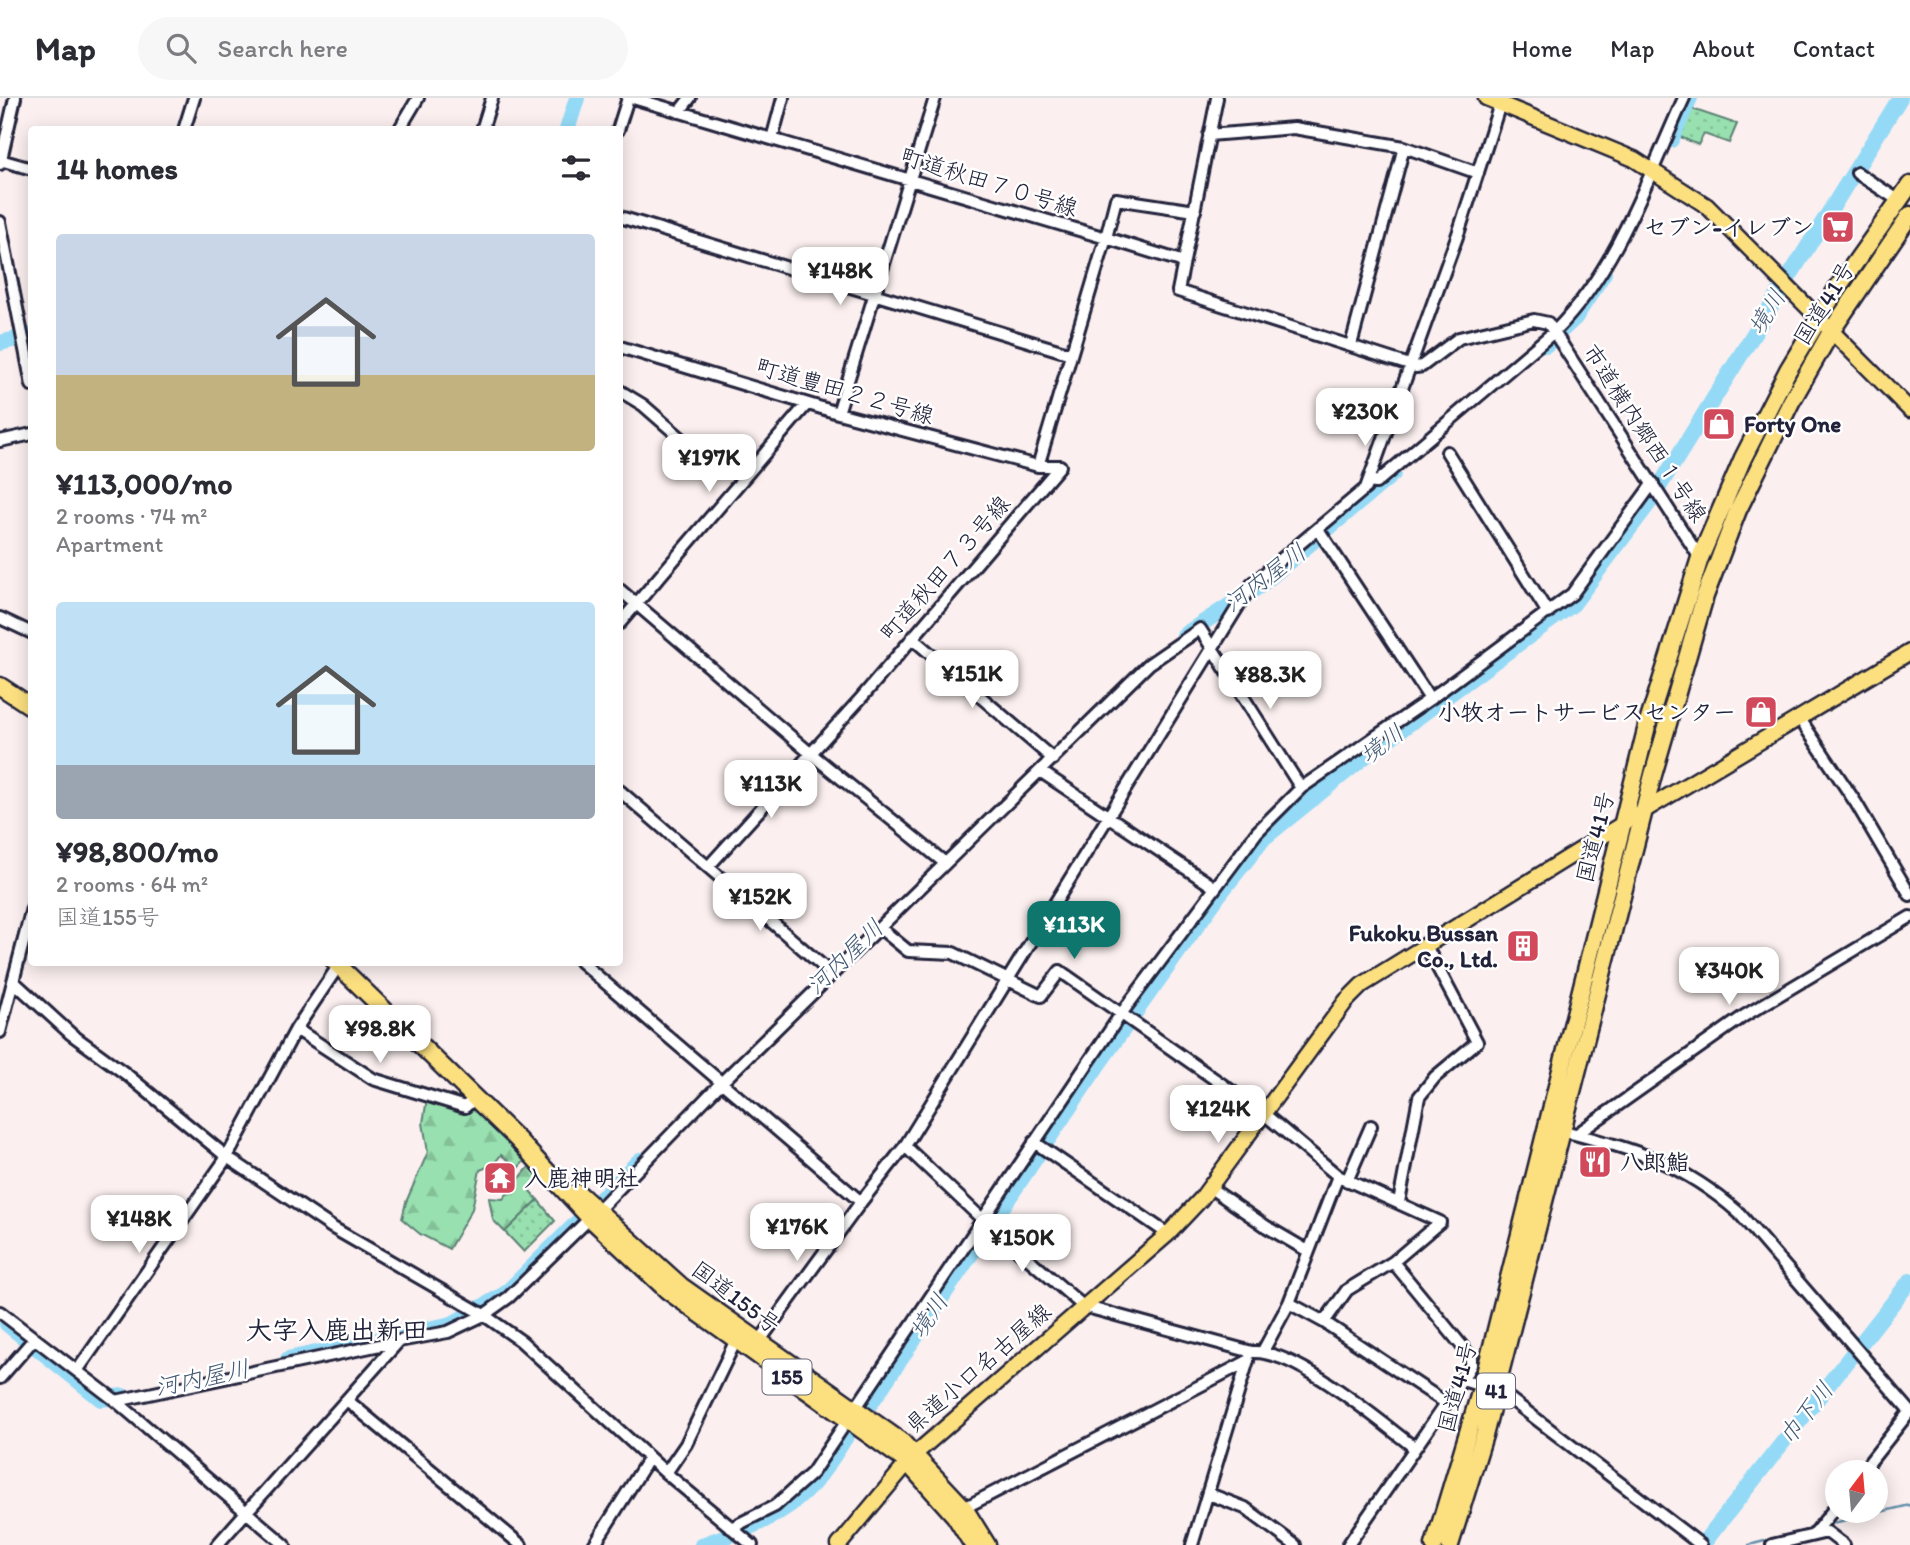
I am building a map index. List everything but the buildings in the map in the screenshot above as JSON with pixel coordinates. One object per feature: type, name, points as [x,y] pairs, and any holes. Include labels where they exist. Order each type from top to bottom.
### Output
[{"type":"highway","name":"国道41号","points":[[1447,1545],[1489,1387],[1546,1126],[1622,823],[1647,726],[1700,558],[1755,432],[1819,317],[1910,185]]},
{"type":"highway","name":"国道41号","points":[[1489,1387],[1570,1133],[1644,810],[1686,653],[1719,557],[1768,446],[1832,330],[1910,215]]},
{"type":"highway","points":[[0,686],[28,704]]},
{"type":"highway","name":"国道155号","points":[[340,966],[565,1185],[668,1291],[736,1340],[851,1415]]},
{"type":"highway","name":"国道155号","points":[[594,1214],[681,1286],[911,1458],[964,1508],[990,1545]]},
{"type":"highway","name":"国道155号","points":[[911,1458],[955,1516],[973,1545]]},
{"type":"main road","points":[[1486,98],[1652,168],[1722,218],[1910,410]]},
{"type":"main road","name":"県道小口名古屋線","points":[[839,1545],[911,1458],[1168,1234],[1209,1187],[1346,1001],[1376,974],[1622,823],[1910,652]]},
{"type":"street","points":[[15,98],[0,161],[28,168]]},
{"type":"street","points":[[185,126],[194,98]]},
{"type":"street","points":[[401,126],[418,98]]},
{"type":"street","points":[[483,126],[492,98]]},
{"type":"street","points":[[620,126],[630,98]]},
{"type":"street","name":"町道秋田７０号線","points":[[630,98],[1184,262]]},
{"type":"street","points":[[679,112],[690,98]]},
{"type":"street","points":[[772,139],[783,98]]},
{"type":"street","points":[[838,413],[935,98]]},
{"type":"street","points":[[1217,98],[1178,291],[1410,366],[1422,366],[1449,343],[1470,334],[1534,320],[1548,323],[1555,331]]},
{"type":"street","points":[[1370,482],[1376,482],[1555,331],[1589,292],[1684,98]]},
{"type":"street","points":[[758,1343],[905,1146],[1011,980],[1252,584],[1363,492],[1370,482],[1500,104]]},
{"type":"street","points":[[1209,135],[1294,128],[1404,148],[1478,173]]},
{"type":"street","points":[[1351,345],[1404,148]]},
{"type":"street","points":[[1857,173],[1898,200]]},
{"type":"street","points":[[1038,466],[1116,199],[1195,211]]},
{"type":"street","points":[[623,218],[1070,357]]},
{"type":"street","points":[[0,222],[26,327],[23,341],[28,365]]},
{"type":"street","points":[[623,224],[873,297]]},
{"type":"street","name":"市道横内郷西１号線","points":[[1555,331],[1700,558]]},
{"type":"street","name":"町道豊田２２号線","points":[[623,348],[838,413],[1038,466],[1060,466]]},
{"type":"street","points":[[623,393],[643,405],[682,439]]},
{"type":"street","points":[[623,619],[807,404]]},
{"type":"street","points":[[0,441],[28,435]]},
{"type":"street","points":[[1447,452],[1548,613]]},
{"type":"street","name":"町道秋田７３号線","points":[[708,867],[862,697],[1060,466]]},
{"type":"street","points":[[731,1528],[775,1506],[799,1488],[1034,1142],[1126,1017],[1214,887],[1257,832],[1301,788],[1548,613],[1588,577],[1653,483]]},
{"type":"street","points":[[1318,529],[1430,699]]},
{"type":"street","points":[[623,593],[945,863]]},
{"type":"street","points":[[0,618],[28,631]]},
{"type":"street","points":[[116,1401],[448,1332],[484,1315],[509,1297],[594,1214],[721,1083],[1154,660],[1200,629],[1301,788]]},
{"type":"street","points":[[912,638],[1053,759]]},
{"type":"street","points":[[1800,719],[1856,803],[1910,895]]},
{"type":"street","points":[[1040,771],[1108,819],[1214,887]]},
{"type":"street","points":[[623,794],[832,974]]},
{"type":"street","points":[[1570,1133],[1744,1016],[1910,917]]},
{"type":"street","points":[[0,1032],[28,923]]},
{"type":"street","points":[[880,928],[908,951],[953,953],[1041,996],[1060,971],[1263,1113],[1343,1179],[1440,1222],[1393,1262],[1347,1290],[1324,1322]]},
{"type":"street","points":[[1399,1202],[1419,1097],[1435,1077],[1477,1042],[1425,944]]},
{"type":"street","points":[[77,1371],[227,1157],[296,1029],[337,966]]},
{"type":"street","points":[[586,966],[861,1202]]},
{"type":"street","points":[[13,981],[71,1034],[126,1074],[227,1157],[333,1228],[484,1315],[522,1342],[649,1458],[752,1545]]},
{"type":"street","points":[[296,1029],[373,1079],[465,1107],[476,1097]]},
{"type":"street","points":[[1192,1545],[1254,1354],[1289,1303],[1308,1251],[1371,1126]]},
{"type":"street","points":[[1546,1126],[1655,1157],[1702,1182],[1739,1213],[1910,1411],[1871,1460]]},
{"type":"street","points":[[1034,1142],[1168,1234]]},
{"type":"street","points":[[905,1146],[981,1218],[1083,1306],[1254,1354],[1293,1362],[1348,1398],[1415,1448]]},
{"type":"street","points":[[1209,1187],[1267,1227],[1308,1251]]},
{"type":"street","points":[[1348,1545],[1472,1362],[1471,1357],[1393,1262]]},
{"type":"street","points":[[1289,1303],[1324,1322],[1446,1403]]},
{"type":"street","points":[[0,1312],[116,1401],[285,1545]]},
{"type":"street","points":[[0,1378],[34,1339]]},
{"type":"street","points":[[666,1473],[686,1444],[736,1340]]},
{"type":"street","points":[[217,1545],[399,1341]]},
{"type":"street","points":[[964,1508],[1254,1354]]},
{"type":"street","points":[[1462,1380],[1489,1387],[1701,1545]]},
{"type":"street","points":[[348,1401],[521,1545]]},
{"type":"street","points":[[594,1545],[649,1458]]},
{"type":"street","points":[[1209,1494],[1245,1508],[1295,1545]]},
{"type":"street","points":[[1814,1534],[1825,1520]]},
{"type":"street","points":[[1772,1545],[1827,1532],[1844,1545]]},
{"type":"green space","points":[[1689,108],[1737,124],[1729,143],[1704,134],[1698,145],[1676,135]]},
{"type":"green space","points":[[464,1093],[528,1157],[518,1168],[501,1155],[493,1165],[480,1170],[472,1209],[449,1249],[420,1234],[402,1219],[406,1202],[428,1152],[423,1123],[427,1099],[447,1103]]},
{"type":"green space","points":[[533,1162],[544,1174],[529,1190],[538,1200],[505,1232],[493,1220],[489,1198],[503,1199]]},
{"type":"green space","points":[[538,1200],[555,1221],[524,1252],[505,1232]]},
{"type":"waterway","points":[[568,126],[577,98]]},
{"type":"waterway","name":"河内屋川","points":[[1671,140],[1690,98]]},
{"type":"waterway","name":"境川","points":[[871,1403],[1100,1062],[1218,896],[1264,838],[1373,750],[1573,604],[1649,503],[1900,98]]},
{"type":"waterway","name":"河内屋川","points":[[1546,345],[1575,318],[1604,273]]},
{"type":"waterway","points":[[0,343],[28,336]]},
{"type":"waterway","name":"河内屋川","points":[[1184,635],[1261,585],[1393,474]]},
{"type":"waterway","name":"河内屋川","points":[[288,1359],[452,1324],[505,1294],[640,1160]]},
{"type":"waterway","name":"巾下川","points":[[1702,1545],[1910,1281]]},
{"type":"waterway","name":"河内屋川","points":[[7,1324],[101,1399],[123,1396]]},
{"type":"waterway","name":"境川","points":[[702,1545],[760,1522],[787,1507],[816,1480],[849,1432]]},
{"type":"waterway","points":[[1825,1525],[1910,1505]]},
{"type":"waterway","points":[[1749,1545],[1815,1528]]},
{"type":"place","name":"セブン-イレブン","points":[[1838,227]]},
{"type":"place","name":"Forty One","points":[[1719,424]]},
{"type":"place","name":"小牧オートサービスセンター","points":[[1761,712]]},
{"type":"place","name":"Fukoku Bussan Co., Ltd.","points":[[1523,946]]},
{"type":"place","name":"八郎鮨","points":[[1595,1162]]},
{"type":"place","name":"入鹿神明社","points":[[500,1178]]},
{"type":"district","name":"大字入鹿出新田","points":[[337,1330]]}]
